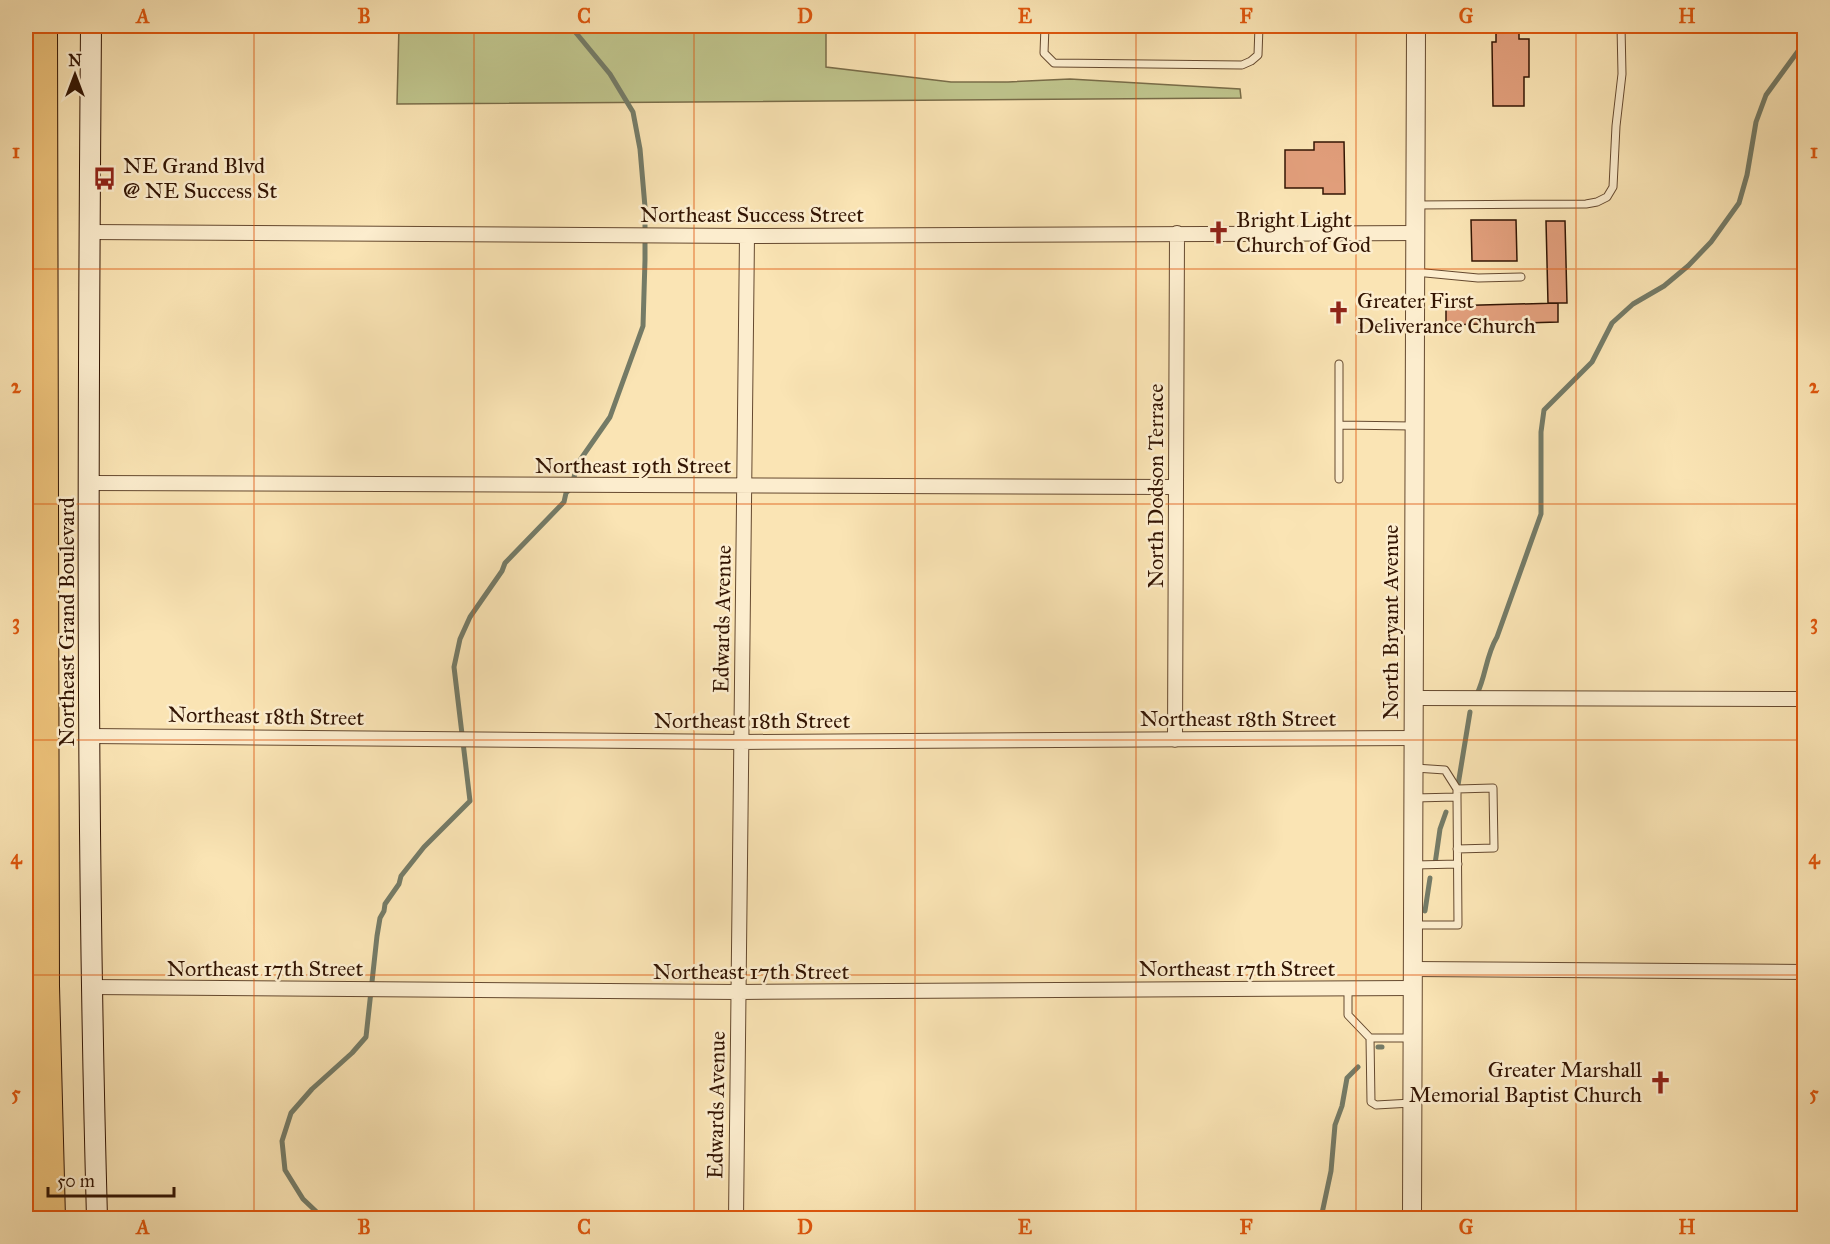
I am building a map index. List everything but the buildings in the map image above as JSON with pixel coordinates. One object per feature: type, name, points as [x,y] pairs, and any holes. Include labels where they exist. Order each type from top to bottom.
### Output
[{"type":"highway","points":[[44,26],[46,974],[52,1218]]},
{"type":"highway","points":[[26,1028],[31,1218]]},
{"type":"main road","name":"Northeast Grand Boulevard","points":[[91,26],[89,232],[91,987],[97,1218]]},
{"type":"street","name":"North Bryant Avenue","points":[[1412,1218],[1416,26]]},
{"type":"street","name":"Northeast Success Street","points":[[89,232],[747,236],[1416,233]]},
{"type":"street","name":"North Dodson Terrace","points":[[1175,740],[1177,233]]},
{"type":"street","name":"Edwards Avenue","points":[[736,1218],[747,236]]},
{"type":"street","name":"Northeast 19th Street","points":[[89,483],[1176,487]]},
{"type":"street","points":[[1413,698],[1804,699]]},
{"type":"street","name":"Northeast 18th Street","points":[[91,736],[741,741],[1413,738]]},
{"type":"street","points":[[1412,969],[1804,972]]},
{"type":"street","name":"Northeast 17th Street","points":[[91,987],[739,992],[1411,988]]},
{"type":"lane","points":[[1045,26],[1044,53],[1054,63],[1242,65],[1258,55],[1259,26]]},
{"type":"lane","points":[[1416,205],[1586,204],[1606,197],[1613,187],[1616,126],[1622,74],[1621,26]]},
{"type":"lane","points":[[1415,273],[1478,278],[1521,277]]},
{"type":"lane","points":[[1338,479],[1339,364]]},
{"type":"lane","points":[[1339,426],[1415,426]]},
{"type":"lane","points":[[1412,925],[1458,925],[1457,793],[1444,770],[1413,768]]},
{"type":"lane","points":[[1412,798],[1492,788],[1494,848],[1457,849]]},
{"type":"lane","points":[[1412,865],[1458,864]]},
{"type":"lane","points":[[1348,988],[1348,1015],[1370,1038],[1371,1102],[1376,1105],[1412,1103]]},
{"type":"lane","points":[[1370,1038],[1412,1038]]},
{"type":"green space","points":[[399,26],[826,26],[826,67],[951,82],[1070,79],[1240,89],[1241,98],[397,104]]},
{"type":"waterway","points":[[323,1218],[303,1199],[285,1170],[282,1141],[291,1113],[312,1089],[352,1053],[366,1037],[377,936],[385,904],[399,884],[401,876],[424,847],[470,801],[454,667],[460,639],[470,617],[502,571],[505,563],[564,502],[566,493],[571,488],[578,463],[610,417],[643,326],[645,207],[640,149],[633,112],[610,74],[572,28]]},
{"type":"waterway","points":[[1477,694],[1490,651],[1541,514],[1541,432],[1544,410],[1592,362],[1612,323],[1633,304],[1664,286],[1688,266],[1711,242],[1739,203],[1747,175],[1756,122],[1766,95],[1804,43]]},
{"type":"waterway","points":[[1458,785],[1470,712]]},
{"type":"waterway","points":[[1435,864],[1440,829],[1446,812]]},
{"type":"waterway","points":[[1425,911],[1430,878]]},
{"type":"waterway","points":[[1321,1218],[1331,1171],[1335,1125],[1342,1106],[1347,1078],[1358,1067]]},
{"type":"place","name":"NE Grand Blvd @ NE Success St","points":[[105,178]]},
{"type":"place","name":"Bright Light Church of God","points":[[1218,232]]},
{"type":"place","name":"Greater First Deliverance Church","points":[[1339,313]]},
{"type":"place","name":"Greater Marshall Memorial Baptist Church","points":[[1660,1082]]}]
